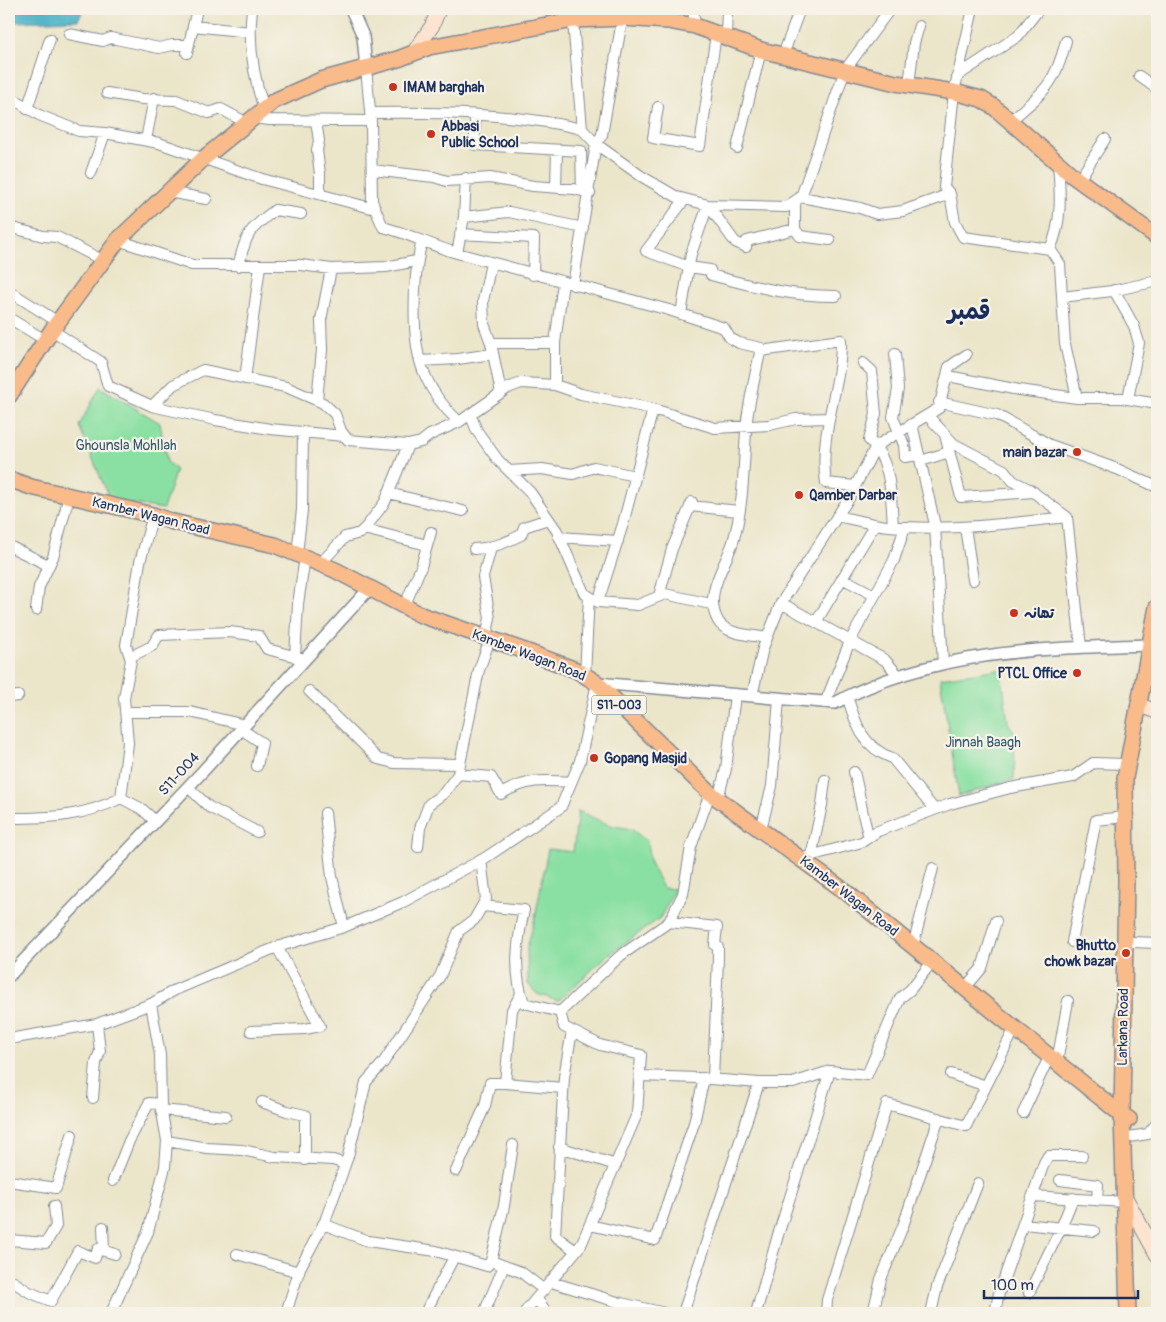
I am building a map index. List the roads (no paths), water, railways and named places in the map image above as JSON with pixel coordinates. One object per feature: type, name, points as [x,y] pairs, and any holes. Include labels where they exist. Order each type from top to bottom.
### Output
[{"type":"main road","points":[[414,52],[432,26],[439,9]]},
{"type":"main road","points":[[11,389],[118,240],[203,159],[274,100],[321,80],[398,59],[414,52],[573,14],[624,14],[695,26],[761,50],[908,85],[954,92],[981,99],[1010,121],[1079,180],[1157,237]]},
{"type":"main road","name":"Kamber Wagan Road","points":[[9,479],[70,496],[154,515],[173,522],[275,545],[320,564],[421,615],[488,638],[591,679],[714,795],[761,829],[807,858],[932,962],[1125,1117]]},
{"type":"main road","name":"Larkana Road","points":[[1128,1313],[1125,1117],[1126,764],[1157,607]]},
{"type":"main road","points":[[1139,705],[1157,712]]},
{"type":"main road","name":"Larkana Road","points":[[1131,742],[1134,774],[1133,942],[1125,1117],[1129,1136],[1127,1202],[1136,1313]]},
{"type":"main road","points":[[1127,1202],[1157,1255]]},
{"type":"street","points":[[69,34],[103,41],[111,38],[159,48],[173,45],[188,49],[196,9]]},
{"type":"street","points":[[252,9],[250,32],[255,117]]},
{"type":"street","points":[[351,9],[363,36],[371,117],[372,201],[383,227],[405,233],[422,242],[456,253],[533,275],[621,296],[681,314],[724,328],[735,340],[761,348],[747,425],[739,510],[733,541],[717,581],[712,604],[718,622],[729,630],[767,638]]},
{"type":"street","points":[[693,9],[695,26]]},
{"type":"street","points":[[658,107],[653,138],[700,146],[721,35],[728,9]]},
{"type":"street","points":[[783,55],[800,9]]},
{"type":"street","points":[[830,240],[800,236],[795,229],[798,199],[845,70],[890,9]]},
{"type":"street","points":[[973,9],[954,92],[944,187],[950,194],[955,222],[963,237],[1050,249],[1060,264],[1065,344],[1078,398]]},
{"type":"street","points":[[958,76],[1018,36],[1040,9]]},
{"type":"street","points":[[573,14],[575,60],[582,129]]},
{"type":"street","points":[[554,385],[555,344],[568,283],[583,228],[586,192],[596,144],[602,136],[624,14]]},
{"type":"street","points":[[193,26],[250,32]]},
{"type":"street","points":[[908,85],[914,42],[919,26]]},
{"type":"street","points":[[27,108],[50,39]]},
{"type":"street","points":[[1010,121],[1045,92],[1060,66],[1066,41]]},
{"type":"street","points":[[737,148],[761,50]]},
{"type":"street","points":[[1139,76],[1157,90]]},
{"type":"street","points":[[107,93],[142,99],[176,100],[209,113],[221,109],[255,117],[316,121],[453,112],[564,125],[582,129],[596,144],[641,176],[676,197],[708,205],[786,206],[798,199],[860,208],[877,214],[903,211],[950,194]]},
{"type":"street","points":[[9,96],[27,108],[79,131],[146,140],[262,179],[375,209]]},
{"type":"street","points":[[146,140],[154,98]]},
{"type":"street","points":[[475,115],[474,145],[581,151],[586,192]]},
{"type":"street","points":[[316,121],[319,141],[316,150],[320,174],[320,194]]},
{"type":"street","points":[[90,172],[105,133]]},
{"type":"street","points":[[1079,180],[1105,139]]},
{"type":"street","points":[[556,187],[557,150]]},
{"type":"street","points":[[1050,249],[1054,240],[1058,214],[1060,192],[1058,162]]},
{"type":"street","points":[[372,170],[447,180],[490,178],[533,186],[556,187],[586,192]]},
{"type":"street","points":[[456,253],[464,216],[466,178]]},
{"type":"street","points":[[169,192],[206,199]]},
{"type":"street","points":[[685,199],[646,251],[689,267],[710,270],[711,275],[790,294],[836,296]]},
{"type":"street","points":[[708,205],[735,242],[746,247],[747,241],[795,229]]},
{"type":"street","points":[[681,314],[691,254],[708,205]]},
{"type":"street","points":[[238,266],[248,233],[264,218],[275,210],[301,214]]},
{"type":"street","points":[[464,216],[509,212],[528,215],[542,221],[583,228]]},
{"type":"street","points":[[9,227],[43,236],[57,237],[104,261]]},
{"type":"street","points":[[460,234],[534,238],[533,275]]},
{"type":"street","points":[[118,240],[192,265],[301,266],[331,269],[386,267],[416,261]]},
{"type":"street","points":[[422,242],[416,261],[415,300],[420,361],[429,382],[448,411],[459,422]]},
{"type":"street","points":[[491,263],[483,301],[484,324],[491,343],[501,393]]},
{"type":"street","points":[[245,379],[260,266]]},
{"type":"street","points":[[316,400],[321,359],[321,320],[331,269]]},
{"type":"street","points":[[1062,297],[1114,290],[1157,281]]},
{"type":"street","points":[[1114,290],[1134,326],[1139,343],[1128,399]]},
{"type":"street","points":[[9,291],[52,331],[101,362],[108,386],[152,406],[215,420],[344,436]]},
{"type":"street","points":[[9,318],[52,331]]},
{"type":"street","points":[[760,351],[841,340],[841,355],[829,418],[824,468],[826,483],[855,486]]},
{"type":"street","points":[[491,343],[555,344]]},
{"type":"street","points":[[420,361],[458,359],[492,354]]},
{"type":"street","points":[[895,354],[898,389],[894,417],[904,445],[905,457],[920,458],[949,452]]},
{"type":"street","points":[[752,696],[767,638],[781,603],[837,516],[876,446],[939,408],[949,367],[966,356]]},
{"type":"street","points":[[863,363],[872,371],[876,414],[869,440],[876,446],[886,467],[891,496],[893,526]]},
{"type":"street","points":[[152,406],[173,386],[203,370],[286,387],[316,400],[335,414],[344,436],[348,440],[359,443],[408,445],[421,442],[430,435],[459,422],[501,393],[520,383],[554,385],[581,394],[653,409],[715,428],[747,425],[769,426],[796,419],[829,418]]},
{"type":"street","points":[[948,376],[1019,390],[1078,398],[1128,399],[1157,404]]},
{"type":"street","points":[[939,402],[997,415],[1050,445],[1117,469],[1157,488]]},
{"type":"street","points":[[598,602],[618,541],[653,409]]},
{"type":"street","points":[[470,414],[478,431],[498,460],[530,492],[560,537],[584,593],[598,602],[638,605],[665,594],[712,604]]},
{"type":"street","points":[[876,414],[894,417]]},
{"type":"street","points":[[928,416],[954,444],[1004,470],[1013,480],[1034,492],[1067,517],[1081,647]]},
{"type":"street","points":[[912,424],[934,527],[943,664]]},
{"type":"street","points":[[130,657],[152,646],[159,635],[230,632],[259,636],[267,649],[300,658],[298,598],[301,556],[303,432]]},
{"type":"street","points":[[945,434],[961,497],[1034,492]]},
{"type":"street","points":[[320,564],[345,537],[360,533],[385,502],[408,445]]},
{"type":"street","points":[[509,471],[542,469],[574,474],[594,467],[635,476]]},
{"type":"street","points":[[388,493],[463,511]]},
{"type":"street","points":[[36,610],[40,587],[48,565],[53,558],[70,496]]},
{"type":"street","points":[[659,596],[672,549],[691,504],[739,510]]},
{"type":"street","points":[[120,798],[128,743],[124,698],[130,657],[126,645],[140,562],[154,515]]},
{"type":"street","points":[[837,516],[905,528],[964,527],[1067,517]]},
{"type":"street","points":[[474,549],[491,548],[521,534],[524,527],[548,519]]},
{"type":"street","points":[[816,622],[875,524]]},
{"type":"street","points":[[964,527],[974,580]]},
{"type":"street","points":[[825,703],[850,641],[894,560],[905,528]]},
{"type":"street","points":[[364,529],[427,545]]},
{"type":"street","points":[[404,606],[421,567],[431,532]]},
{"type":"street","points":[[560,537],[618,541]]},
{"type":"street","points":[[9,546],[48,565]]},
{"type":"street","points":[[418,847],[420,828],[429,804],[444,793],[459,769],[479,670],[488,638],[490,618],[483,577],[491,548]]},
{"type":"street","points":[[842,578],[874,595]]},
{"type":"street","name":"S11-004","points":[[9,976],[243,727],[300,658],[369,589]]},
{"type":"street","points":[[9,1038],[97,1024],[151,1004],[176,990],[277,947],[344,927],[403,902],[481,860],[561,807],[580,761],[591,679],[588,596]]},
{"type":"street","points":[[781,603],[885,660],[898,676]]},
{"type":"street","points":[[591,679],[736,695],[835,703],[847,696],[898,676],[992,654],[1081,647],[1149,645]]},
{"type":"street","points":[[309,691],[378,758],[394,763],[459,769],[491,777],[501,794],[520,784],[548,781],[571,782]]},
{"type":"street","points":[[560,1012],[620,956],[669,922],[683,894],[691,847],[726,769],[736,695]]},
{"type":"street","points":[[847,696],[859,733],[883,754],[892,758],[934,809]]},
{"type":"street","points":[[761,829],[772,786],[779,698]]},
{"type":"street","points":[[126,712],[190,712],[243,727],[262,742],[257,766]]},
{"type":"street","points":[[807,858],[862,842],[878,831],[934,809],[1010,788],[1073,777],[1093,763],[1126,764]]},
{"type":"street","points":[[854,772],[862,800],[862,816],[869,837]]},
{"type":"street","points":[[807,858],[822,805],[824,780]]},
{"type":"street","points":[[188,787],[209,807],[257,832]]},
{"type":"street","points":[[9,818],[74,815],[95,810],[120,798]]},
{"type":"street","points":[[120,798],[142,809],[155,821]]},
{"type":"street","points":[[325,813],[332,877],[344,927]]},
{"type":"street","points":[[1072,942],[1096,820],[1125,817]]},
{"type":"street","points":[[289,1312],[299,1272],[323,1224],[345,1164],[366,1082],[383,1064],[440,976],[459,931],[474,920],[486,899],[481,860]]},
{"type":"street","points":[[913,946],[933,868]]},
{"type":"street","points":[[482,906],[524,910],[517,940],[518,984],[521,994],[524,1002],[560,1012]]},
{"type":"street","points":[[965,988],[982,968],[996,920]]},
{"type":"street","points":[[590,1225],[654,1240],[708,1079],[718,958],[718,947],[715,945],[717,928],[669,922]]},
{"type":"street","points":[[1133,942],[1157,943]]},
{"type":"street","points":[[251,1031],[320,1026],[277,947]]},
{"type":"street","points":[[640,1076],[708,1079],[759,1084],[793,1083],[830,1071],[867,1075],[900,998],[910,990],[932,962]]},
{"type":"street","points":[[505,1083],[512,1010],[521,994]]},
{"type":"street","points":[[1023,1113],[1054,1059],[1068,1001]]},
{"type":"street","points":[[111,1313],[148,1232],[165,1167],[167,1141],[161,1107],[160,1055],[151,1004]]},
{"type":"street","points":[[524,1313],[576,1251],[590,1225],[637,1114],[641,1055],[600,1045],[564,1027],[560,1012]]},
{"type":"street","points":[[93,1098],[96,1064],[100,1051],[97,1024]]},
{"type":"street","points":[[826,1313],[827,1300],[887,1104],[966,1126],[1015,1028]]},
{"type":"street","points":[[572,1031],[563,1088],[555,1236],[576,1251]]},
{"type":"street","points":[[756,1313],[778,1235],[830,1071]]},
{"type":"street","points":[[951,1074],[986,1086]]},
{"type":"street","points":[[456,1170],[485,1106],[490,1083],[563,1088]]},
{"type":"street","points":[[684,1313],[759,1084]]},
{"type":"street","points":[[262,1102],[305,1115],[305,1160]]},
{"type":"street","points":[[113,1181],[129,1141],[149,1103],[161,1107],[226,1116]]},
{"type":"street","points":[[873,1313],[881,1279],[903,1226],[939,1118]]},
{"type":"street","points":[[1129,1136],[1148,1134],[1157,1123]]},
{"type":"street","points":[[9,1181],[56,1188],[72,1135]]},
{"type":"street","points":[[167,1141],[305,1160],[333,1160],[345,1164]]},
{"type":"street","points":[[323,1224],[368,1241],[436,1252],[487,1266],[491,1261],[504,1206],[513,1145]]},
{"type":"street","points":[[559,1147],[616,1166]]},
{"type":"street","points":[[995,1313],[1000,1293],[1048,1156],[1082,1156]]},
{"type":"street","points":[[1060,1180],[1098,1185],[1097,1200]]},
{"type":"street","points":[[931,1313],[937,1287],[978,1183]]},
{"type":"street","points":[[1033,1196],[1127,1202]]},
{"type":"street","points":[[1029,1293],[1061,1228],[1072,1198]]},
{"type":"street","points":[[9,1240],[46,1243],[56,1226],[54,1206]]},
{"type":"street","points":[[1024,1224],[1094,1231]]},
{"type":"street","points":[[103,1227],[104,1251]]},
{"type":"street","points":[[9,1279],[29,1292],[51,1301],[78,1251],[95,1258],[98,1249],[115,1254]]},
{"type":"street","points":[[237,1254],[299,1272]]},
{"type":"street","points":[[425,1313],[454,1257]]},
{"type":"street","points":[[491,1261],[520,1272],[548,1286],[620,1308],[665,1313]]},
{"type":"street","points":[[484,1313],[504,1266]]},
{"type":"street","points":[[537,1299],[547,1313]]},
{"type":"water","points":[[9,9],[84,9],[78,20],[15,22],[9,21]]},
{"type":"place","name":"IMAM barghah","points":[[393,87]]},
{"type":"place","name":"Abbasi Public School","points":[[431,134]]},
{"type":"place","name":"main bazar","points":[[1077,452]]},
{"type":"place","name":"Qamber Darbar","points":[[799,495]]},
{"type":"place","name":"تھانہ","points":[[1014,613]]},
{"type":"place","name":"PTCL Office","points":[[1077,673]]},
{"type":"place","name":"Gopang Masjid","points":[[594,758]]},
{"type":"place","name":"Bhutto chowk bazar","points":[[1126,953]]},
{"type":"district","name":"قمبر","points":[[969,311]]},
{"type":"park label","name":"Ghounsla Mohllah","points":[[126,445]]},
{"type":"park label","name":"Jinnah Baagh","points":[[983,742]]}]
